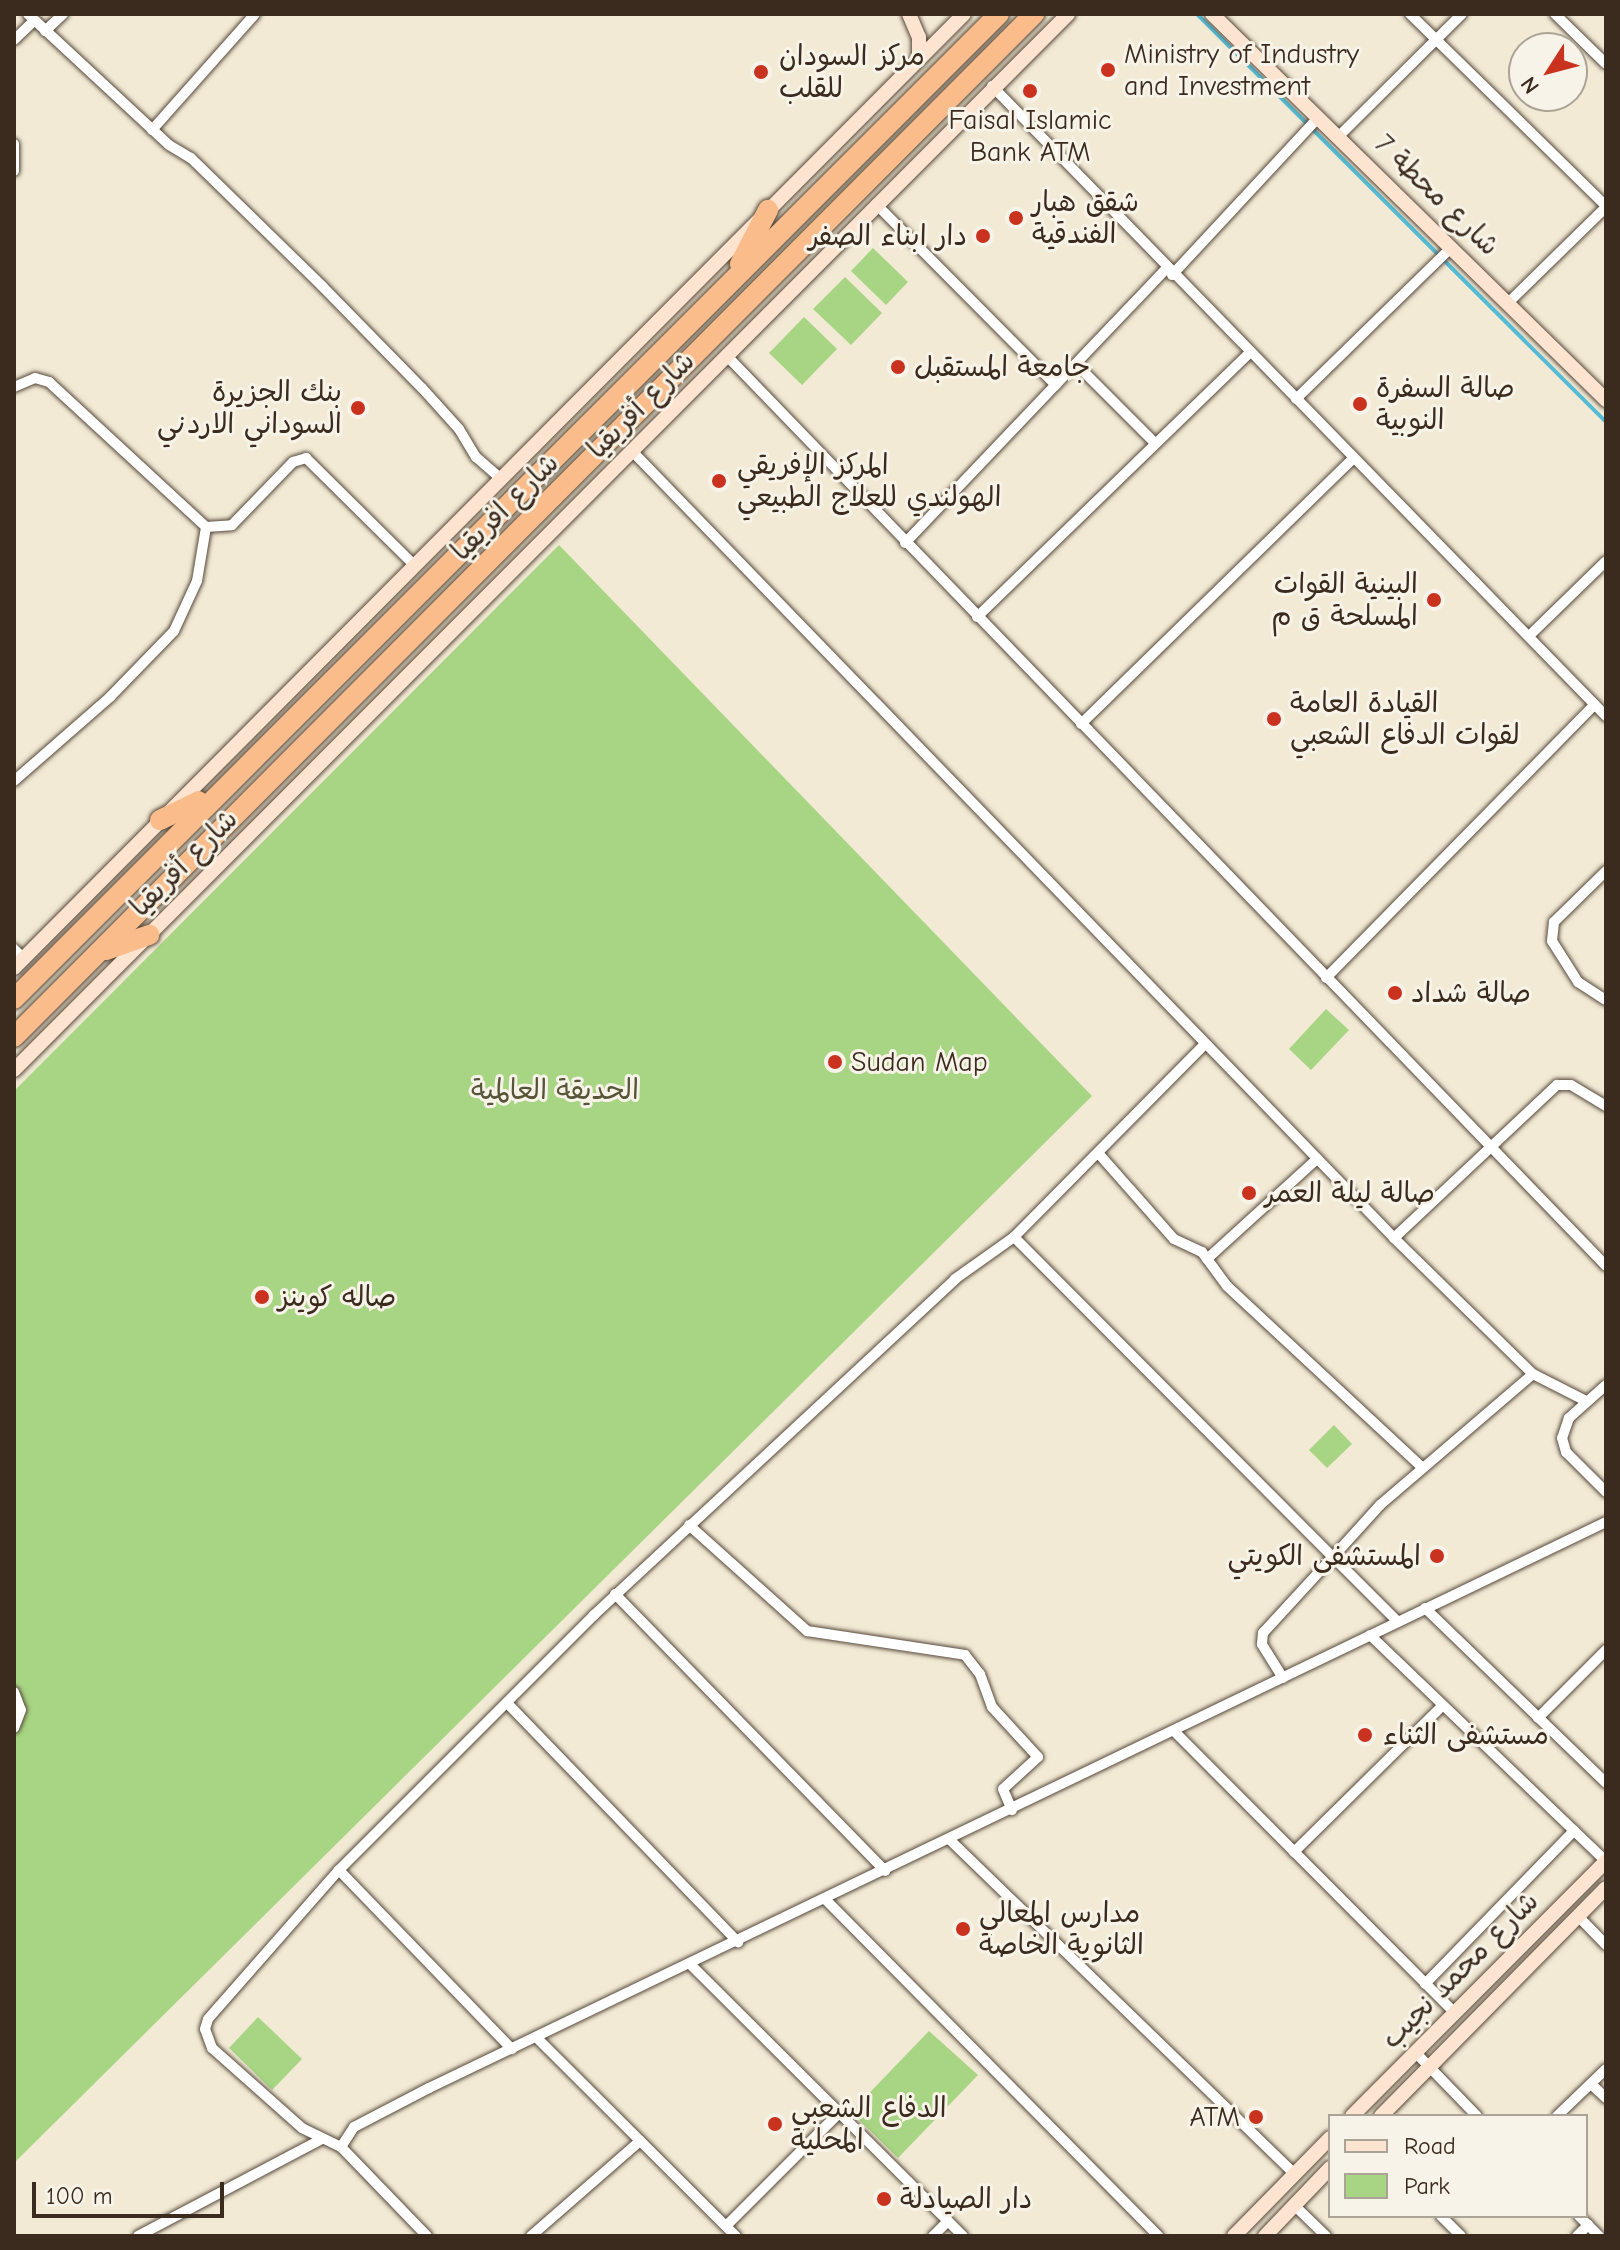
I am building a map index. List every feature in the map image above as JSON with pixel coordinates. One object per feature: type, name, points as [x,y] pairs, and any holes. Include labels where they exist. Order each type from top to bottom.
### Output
[{"type":"highway","name":"شارع افريقيا","points":[[14,999],[214,794],[999,14]]},
{"type":"highway","name":"شارع افريقيا","points":[[14,1037],[428,623],[679,387],[1034,14]]},
{"type":"highway","points":[[732,280],[768,210]]},
{"type":"highway","points":[[432,580],[454,598]]},
{"type":"highway","points":[[395,614],[428,623]]},
{"type":"highway","points":[[160,820],[214,794]]},
{"type":"highway","points":[[99,953],[149,935]]},
{"type":"street","points":[[45,31],[63,14]]},
{"type":"street","points":[[909,14],[919,37],[919,57]]},
{"type":"street","name":"شارع أفريقيا","points":[[17,958],[160,820],[964,14]]},
{"type":"street","name":"شارع أفريقيا","points":[[14,1070],[632,451],[679,387],[727,356],[992,86],[1068,14]]},
{"type":"street","points":[[1212,14],[1229,29]]},
{"type":"street","points":[[1220,14],[1229,29]]},
{"type":"street","points":[[1410,14],[1606,206],[1509,302]]},
{"type":"street","points":[[1339,136],[1462,14]]},
{"type":"street","points":[[1555,14],[1606,64]]},
{"type":"street","points":[[152,130],[250,16]]},
{"type":"street","points":[[14,40],[31,18],[152,130],[191,158],[422,388],[459,429],[476,457],[499,477]]},
{"type":"street","name":"شارع محطة 7","points":[[1229,29],[1606,400]]},
{"type":"street","points":[[992,86],[1169,272],[1606,716]]},
{"type":"street","points":[[905,543],[1319,117]]},
{"type":"street","points":[[14,144],[14,171]]},
{"type":"street","points":[[876,204],[1056,385]]},
{"type":"street","points":[[1296,399],[1452,247]]},
{"type":"street","points":[[977,617],[1249,353]]},
{"type":"street","points":[[727,356],[1606,1266]]},
{"type":"street","points":[[1076,364],[1155,443]]},
{"type":"street","points":[[17,380],[49,382],[206,527],[232,525],[293,462],[306,458],[413,564]]},
{"type":"street","points":[[632,451],[1394,1238],[1533,1374],[1586,1401]]},
{"type":"street","points":[[1081,724],[1353,459]]},
{"type":"street","points":[[14,781],[110,697],[174,631],[197,581],[206,527]]},
{"type":"street","points":[[1529,636],[1606,561]]},
{"type":"street","points":[[1326,978],[1594,705]]},
{"type":"street","points":[[1606,871],[1554,922],[1552,941],[1578,982],[1606,1000]]},
{"type":"street","points":[[427,2236],[341,2147],[320,2140],[222,2058],[205,2029],[339,1870],[509,1705],[615,1594],[955,1279],[1014,1237],[1205,1044]]},
{"type":"street","points":[[1394,1238],[1488,1145],[1557,1085],[1571,1085],[1606,1106]]},
{"type":"street","points":[[1099,1154],[1174,1239],[1207,1259],[1227,1286],[1422,1467]]},
{"type":"street","points":[[1207,1259],[1317,1159]]},
{"type":"street","points":[[1014,1237],[1398,1622]]},
{"type":"street","points":[[1283,1678],[1262,1644],[1263,1633],[1422,1467],[1533,1374]]},
{"type":"street","points":[[1606,1385],[1569,1418],[1562,1438],[1566,1452],[1606,1492]]},
{"type":"street","points":[[341,2147],[354,2127],[1606,1522]]},
{"type":"street","points":[[689,1525],[807,1631],[965,1655],[980,1674],[992,1707],[1038,1757],[1003,1789],[1012,1810]]},
{"type":"street","points":[[615,1594],[885,1871]]},
{"type":"street","points":[[1425,1608],[1606,1783]]},
{"type":"street","points":[[1370,1635],[1606,1861]]},
{"type":"street","points":[[1538,1718],[1606,1650]]},
{"type":"street","points":[[14,1692],[21,1710],[14,1728]]},
{"type":"street","points":[[509,1705],[738,1942]]},
{"type":"street","points":[[1294,1852],[1443,1705]]},
{"type":"street","points":[[1174,1731],[1455,2013]]},
{"type":"street","points":[[1425,1984],[1574,1831]]},
{"type":"street","points":[[950,1840],[1295,2174]]},
{"type":"street","name":"شارع محمد نجيب","points":[[1354,2114],[1606,1861]]},
{"type":"street","points":[[339,1870],[512,2049]]},
{"type":"street","name":"شارع محمد نجيب","points":[[1383,2114],[1606,1888]]},
{"type":"street","points":[[826,1900],[1159,2236]]},
{"type":"street","points":[[1578,1916],[1606,1945]]},
{"type":"street","points":[[691,1965],[963,2236]]},
{"type":"street","points":[[537,2038],[736,2236]]},
{"type":"street","points":[[1415,2052],[1475,2114]]},
{"type":"street","points":[[1559,2114],[1606,2069]]},
{"type":"street","points":[[1591,2084],[1606,2098]]},
{"type":"street","points":[[726,2226],[839,2113]]},
{"type":"street","points":[[138,2236],[320,2140]]},
{"type":"street","points":[[1234,2236],[1328,2140]]},
{"type":"street","points":[[531,2236],[640,2141]]},
{"type":"street","points":[[1265,2236],[1328,2170]]},
{"type":"street","points":[[1294,2205],[1326,2236]]},
{"type":"street","points":[[1443,2218],[1461,2236]]},
{"type":"street","points":[[1581,2218],[1599,2236]]},
{"type":"street","points":[[933,2236],[948,2221]]},
{"type":"street","points":[[1577,2236],[1588,2225]]},
{"type":"green space","points":[[873,248],[908,282],[886,305],[851,271]]},
{"type":"green space","points":[[845,277],[882,313],[851,345],[813,309]]},
{"type":"green space","points":[[804,317],[837,349],[802,385],[769,353]]},
{"type":"green space","name":"الحديقة العالمية","points":[[559,545],[1092,1096],[14,2163],[14,1091]]},
{"type":"green space","points":[[1326,1009],[1349,1030],[1311,1070],[1289,1049]]},
{"type":"green space","points":[[1334,1425],[1352,1444],[1327,1468],[1309,1450]]},
{"type":"green space","points":[[258,2017],[302,2059],[272,2090],[229,2048]]},
{"type":"green space","points":[[929,2031],[978,2075],[898,2158],[851,2112]]},
{"type":"waterway","points":[[1197,14],[1606,422]]},
{"type":"place","name":"Ministry of Industry and Investment","points":[[1108,70]]},
{"type":"place","name":"مركز السودان للقلب","points":[[761,72]]},
{"type":"place","name":"Faisal Islamic Bank ATM","points":[[1030,91]]},
{"type":"place","name":"شقق هبار الفندقية","points":[[1016,218]]},
{"type":"place","name":"دار ابناء الصفر","points":[[983,236]]},
{"type":"place","name":"جامعة المستقبل","points":[[898,367]]},
{"type":"place","name":"صالة السفرة النوبية","points":[[1360,404]]},
{"type":"place","name":"بنك الجزيرة السوداني الاردني","points":[[358,408]]},
{"type":"place","name":"المركز الإفريقي الهولندي للعلاج الطبيعي","points":[[719,481]]},
{"type":"place","name":"البينية القوات المسلحة ق م","points":[[1434,600]]},
{"type":"place","name":"القيادة العامة لقوات الدفاع الشعبي","points":[[1274,719]]},
{"type":"place","name":"صالة شداد","points":[[1395,993]]},
{"type":"place","name":"Sudan Map","points":[[835,1062]]},
{"type":"place","name":"صالة ليلة العمر","points":[[1249,1193]]},
{"type":"place","name":"صاله كوينز","points":[[262,1297]]},
{"type":"place","name":"المستشفى الكويتي","points":[[1437,1556]]},
{"type":"place","name":"مستشفى الثناء","points":[[1365,1735]]},
{"type":"place","name":"مدارس المعالي الثانوية الخاصة","points":[[963,1929]]},
{"type":"place","name":"ATM","points":[[1256,2117]]},
{"type":"place","name":"الدفاع الشعبي المحلية","points":[[775,2124]]},
{"type":"place","name":"دار الصيادلة","points":[[884,2199]]}]
